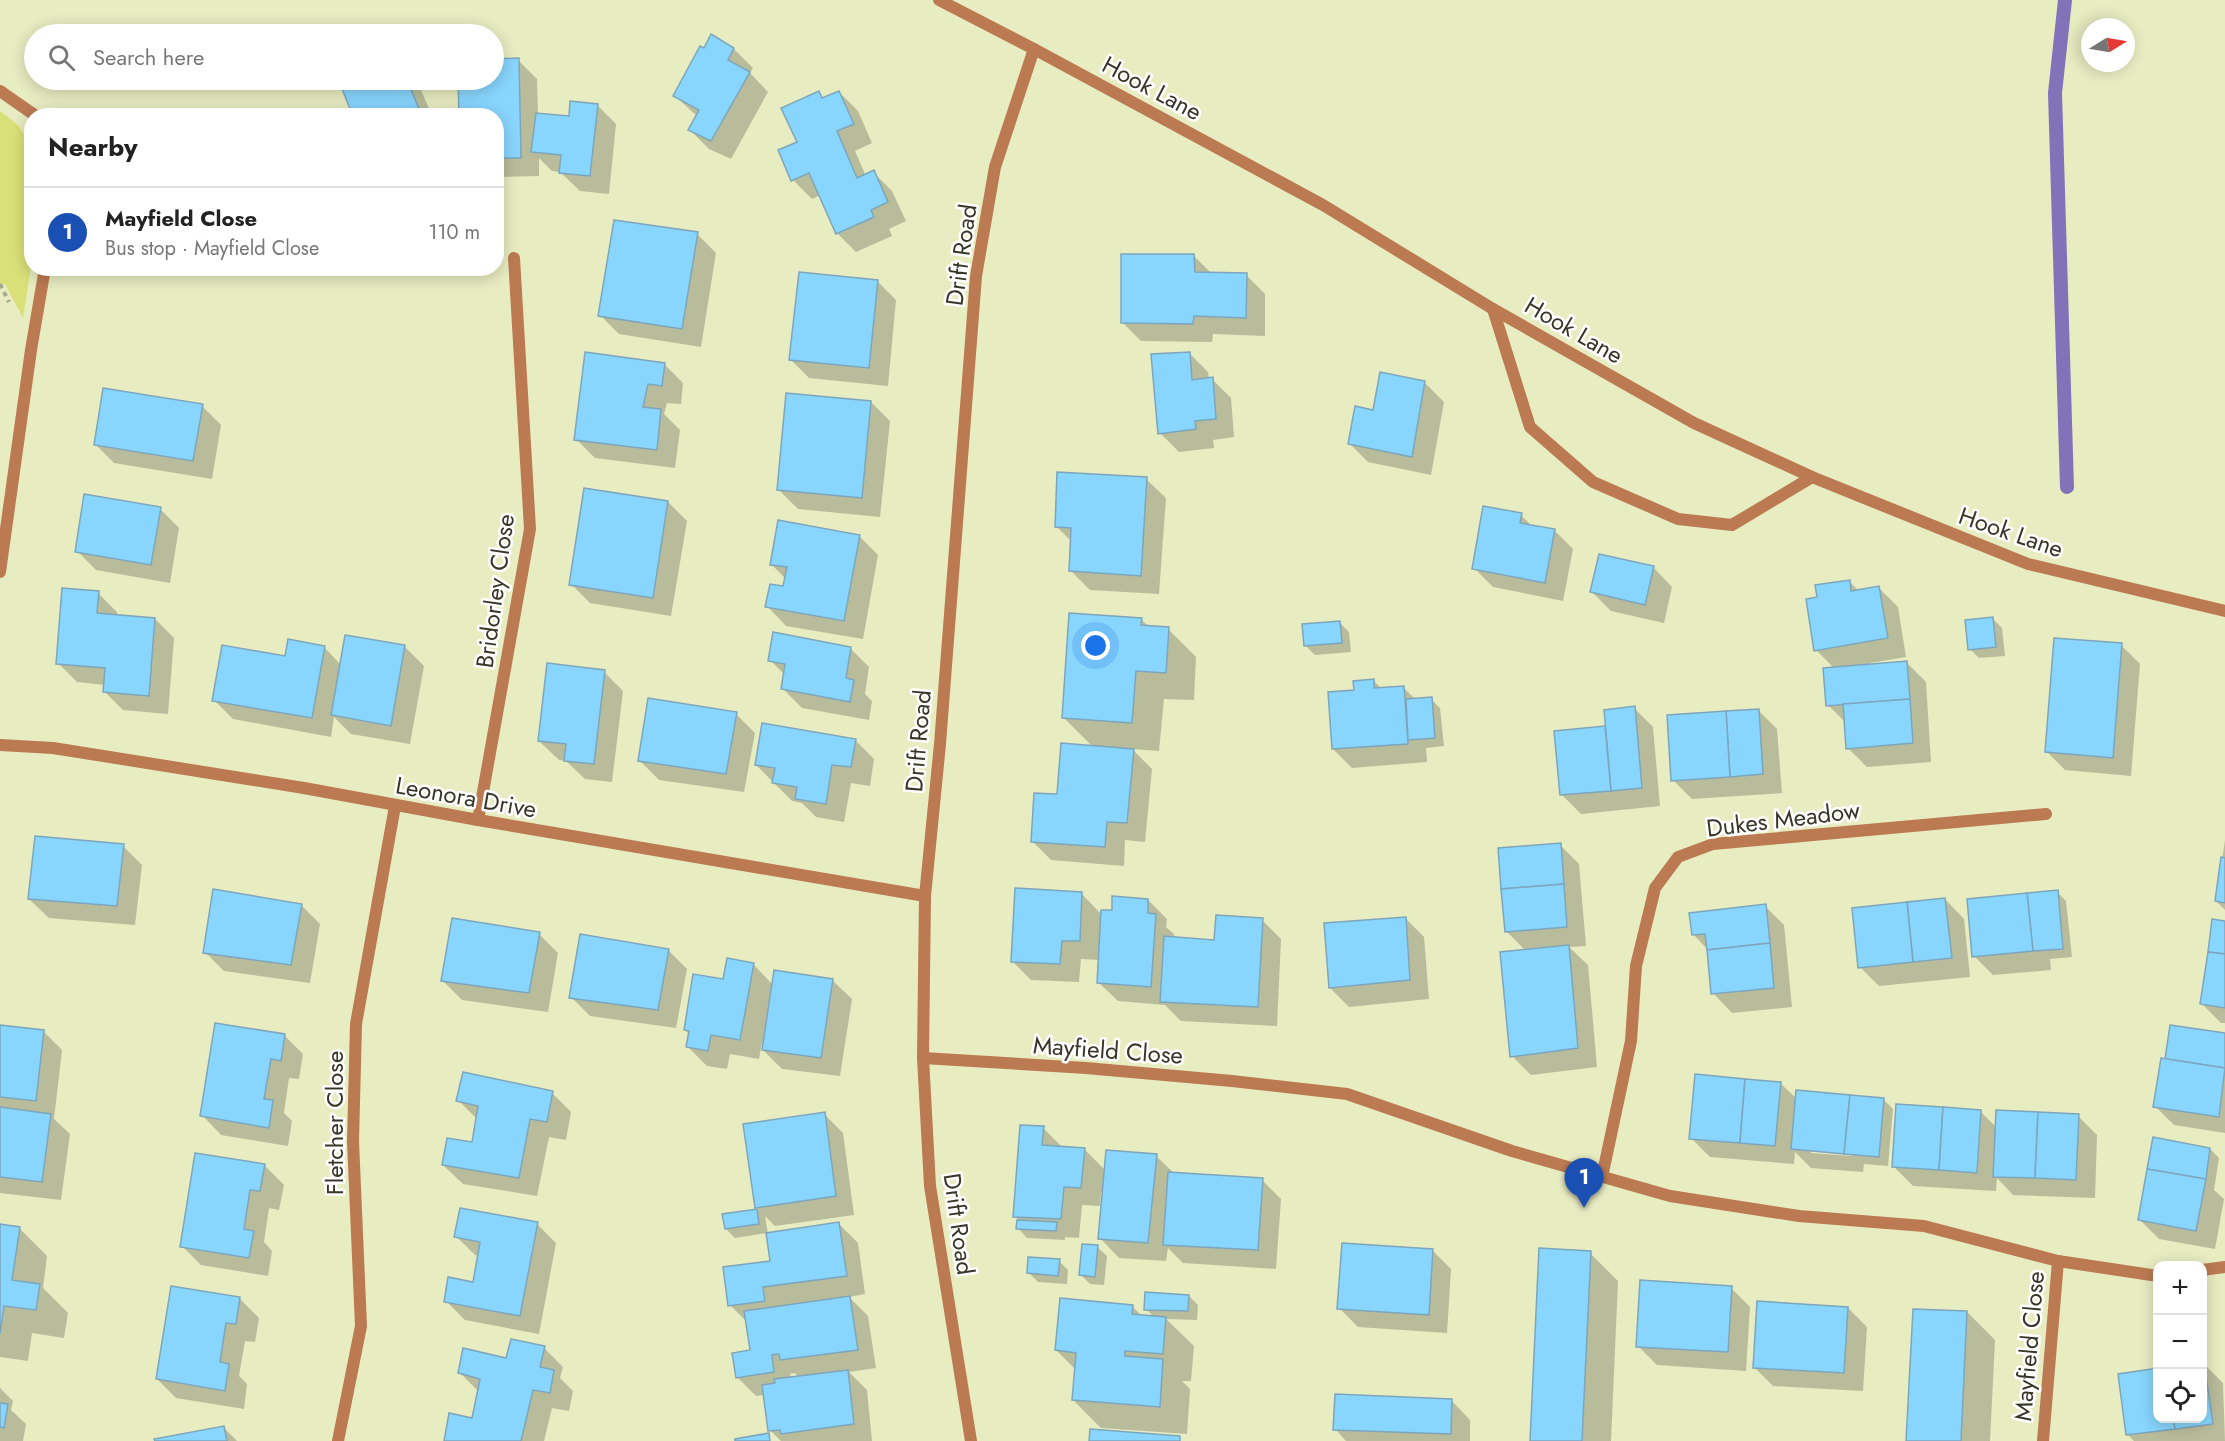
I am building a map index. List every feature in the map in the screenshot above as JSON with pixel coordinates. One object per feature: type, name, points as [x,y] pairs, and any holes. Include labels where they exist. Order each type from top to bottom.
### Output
[{"type":"street","name":"Hook Lane","points":[[939,0],[1323,205],[1493,309],[1694,423],[1812,477],[2028,564],[2225,611]]},
{"type":"street","name":"Drift Road","points":[[971,1441],[930,1186],[923,1058],[925,896],[940,744],[976,276],[995,167],[1034,49]]},
{"type":"street","points":[[0,91],[24,108]]},
{"type":"street","name":"Bridorley Close","points":[[478,820],[530,529],[514,258]]},
{"type":"street","points":[[0,572],[44,276]]},
{"type":"street","points":[[1493,309],[1530,427],[1593,482],[1677,519],[1732,525],[1812,477]]},
{"type":"street","name":"Leonora Drive","points":[[0,745],[53,748],[304,788],[395,806],[925,896]]},
{"type":"street","name":"Fletcher Close","points":[[338,1441],[361,1326],[353,1141],[356,1024],[395,806]]},
{"type":"street","name":"Dukes Meadow","points":[[1602,1178],[1631,1041],[1636,966],[1655,888],[1678,857],[1713,844],[2046,813]]},
{"type":"street","name":"Mayfield Close","points":[[923,1058],[1097,1069],[1347,1094],[1512,1151],[1670,1196],[1799,1216],[1924,1226],[2058,1261],[2043,1441]]},
{"type":"street","points":[[2058,1261],[2153,1275]]},
{"type":"street","points":[[2207,1270],[2225,1268]]},
{"type":"green space","points":[[0,111],[19,126],[24,135],[24,276],[29,276],[23,318],[5,284],[0,283]]},
{"type":"building","points":[[711,34],[734,48],[728,60],[750,72],[711,141],[688,130],[699,110],[673,96],[700,46],[704,48]]},
{"type":"building","points":[[519,58],[521,158],[504,158],[504,108],[459,108],[458,90],[504,90],[504,59]]},
{"type":"building","points":[[342,90],[411,90],[419,108],[350,108]]},
{"type":"building","points":[[819,91],[822,98],[839,91],[854,124],[837,131],[857,178],[874,170],[888,202],[871,210],[874,217],[836,234],[809,173],[791,181],[778,150],[797,142],[781,108]]},
{"type":"building","points":[[570,101],[598,104],[590,176],[559,173],[561,155],[531,152],[536,113],[569,116]]},
{"type":"building","points":[[614,220],[698,232],[682,329],[598,316]]},
{"type":"building","points":[[1121,254],[1194,254],[1195,272],[1247,273],[1246,318],[1194,316],[1193,324],[1121,323]]},
{"type":"building","points":[[799,272],[878,280],[869,368],[789,360]]},
{"type":"building","points":[[585,352],[665,363],[662,386],[648,384],[643,407],[661,409],[657,450],[574,440]]},
{"type":"building","points":[[1190,352],[1192,380],[1213,377],[1216,419],[1195,421],[1196,429],[1158,434],[1151,354]]},
{"type":"building","points":[[1380,372],[1425,381],[1412,457],[1348,444],[1355,406],[1373,410]]},
{"type":"building","points":[[103,388],[203,404],[193,461],[94,445]]},
{"type":"building","points":[[786,393],[871,401],[862,498],[777,490]]},
{"type":"building","points":[[1057,472],[1147,477],[1141,576],[1069,571],[1071,528],[1055,527]]},
{"type":"building","points":[[584,488],[668,501],[653,598],[569,585]]},
{"type":"building","points":[[84,494],[161,507],[151,565],[75,552]]},
{"type":"building","points":[[1483,506],[1522,513],[1520,523],[1555,529],[1545,583],[1472,569]]},
{"type":"building","points":[[778,520],[860,535],[844,621],[765,607],[770,584],[783,586],[787,567],[770,565]]},
{"type":"building","points":[[1599,554],[1654,566],[1645,605],[1590,592]]},
{"type":"building","points":[[1850,580],[1851,591],[1879,586],[1888,638],[1814,651],[1806,599],[1817,597],[1815,585]]},
{"type":"building","points":[[62,588],[99,591],[97,613],[155,618],[149,696],[103,692],[105,668],[56,664]]},
{"type":"building","points":[[1069,613],[1142,618],[1141,625],[1169,627],[1166,673],[1136,671],[1132,723],[1062,718]]},
{"type":"building","points":[[1993,617],[1996,647],[1968,650],[1965,620]]},
{"type":"building","points":[[1340,621],[1342,643],[1304,646],[1302,624]]},
{"type":"building","points":[[773,632],[851,647],[846,678],[854,680],[850,702],[781,689],[785,664],[768,661]]},
{"type":"building","points":[[345,635],[405,645],[391,726],[331,715]]},
{"type":"building","points":[[2054,638],[2122,643],[2113,758],[2045,752]]},
{"type":"building","points":[[288,639],[325,646],[312,718],[212,701],[222,645],[285,656]]},
{"type":"building","points":[[1907,661],[1910,699],[1826,706],[1823,668]]},
{"type":"building","points":[[547,663],[605,670],[594,764],[564,761],[566,744],[538,741]]},
{"type":"building","points":[[1374,679],[1374,688],[1404,686],[1408,744],[1332,749],[1328,692],[1354,690],[1353,681]]},
{"type":"building","points":[[1432,697],[1435,738],[1408,740],[1406,699]]},
{"type":"building","points":[[648,698],[737,712],[726,774],[638,761]]},
{"type":"building","points":[[1910,699],[1913,743],[1846,749],[1843,704]]},
{"type":"building","points":[[1635,706],[1642,788],[1611,791],[1604,710]]},
{"type":"building","points":[[1759,709],[1763,774],[1730,777],[1726,711]]},
{"type":"building","points":[[1726,711],[1730,777],[1671,781],[1667,715]]},
{"type":"building","points":[[762,723],[856,739],[851,767],[832,765],[826,804],[795,799],[797,787],[772,783],[775,768],[755,765]]},
{"type":"building","points":[[1605,726],[1611,791],[1560,795],[1554,731]]},
{"type":"building","points":[[1061,743],[1134,749],[1127,823],[1107,822],[1105,847],[1031,842],[1034,793],[1057,794]]},
{"type":"building","points":[[35,836],[124,844],[117,906],[28,899]]},
{"type":"building","points":[[1561,843],[1564,884],[1501,889],[1498,848]]},
{"type":"building","points":[[2221,857],[2225,858],[2225,903],[2215,901]]},
{"type":"building","points":[[1564,884],[1567,927],[1505,932],[1501,889]]},
{"type":"building","points":[[1015,888],[1082,892],[1080,941],[1062,941],[1060,964],[1011,962]]},
{"type":"building","points":[[213,889],[302,904],[291,965],[203,953]]},
{"type":"building","points":[[2058,890],[2063,949],[2033,951],[2027,893]]},
{"type":"building","points":[[2027,893],[2033,951],[1972,957],[1967,899]]},
{"type":"building","points":[[1112,896],[1148,899],[1148,913],[1156,914],[1151,987],[1097,983],[1101,910],[1112,910]]},
{"type":"building","points":[[1945,898],[1952,958],[1913,962],[1907,902]]},
{"type":"building","points":[[1907,902],[1913,962],[1858,968],[1852,908]]},
{"type":"building","points":[[1766,904],[1770,943],[1707,950],[1705,934],[1692,935],[1689,913]]},
{"type":"building","points":[[1216,915],[1263,918],[1258,1007],[1160,1002],[1164,936],[1214,940]]},
{"type":"building","points":[[1406,917],[1410,980],[1329,988],[1324,923]]},
{"type":"building","points":[[452,918],[540,932],[529,993],[441,981]]},
{"type":"building","points":[[2212,919],[2225,921],[2225,954],[2208,952]]},
{"type":"building","points":[[580,934],[669,949],[658,1010],[569,998]]},
{"type":"building","points":[[1770,943],[1774,988],[1711,994],[1707,950]]},
{"type":"building","points":[[1569,945],[1578,1048],[1510,1057],[1500,952]]},
{"type":"building","points":[[2208,952],[2225,954],[2225,1008],[2200,1004]]},
{"type":"building","points":[[727,958],[754,963],[740,1040],[711,1035],[708,1051],[686,1047],[689,1031],[684,1030],[693,974],[723,979]]},
{"type":"building","points":[[774,970],[833,979],[821,1058],[762,1050]]},
{"type":"building","points":[[215,1023],[285,1034],[281,1061],[271,1059],[264,1099],[273,1100],[269,1128],[200,1116]]},
{"type":"building","points":[[0,1025],[44,1030],[36,1101],[0,1097]]},
{"type":"building","points":[[2170,1025],[2225,1033],[2225,1068],[2165,1059]]},
{"type":"building","points":[[2161,1058],[2225,1068],[2219,1117],[2153,1107]]},
{"type":"building","points":[[463,1072],[553,1091],[547,1122],[530,1119],[519,1178],[442,1165],[447,1138],[472,1142],[478,1106],[456,1101]]},
{"type":"building","points":[[1695,1074],[1745,1079],[1740,1143],[1689,1139]]},
{"type":"building","points":[[1745,1079],[1781,1082],[1775,1146],[1740,1143]]},
{"type":"building","points":[[1796,1090],[1850,1095],[1844,1154],[1791,1149]]},
{"type":"building","points":[[1850,1095],[1884,1098],[1879,1157],[1844,1154]]},
{"type":"building","points":[[1896,1104],[1943,1107],[1939,1170],[1892,1167]]},
{"type":"building","points":[[0,1107],[51,1114],[42,1182],[0,1177]]},
{"type":"building","points":[[1943,1107],[1981,1110],[1977,1173],[1939,1170]]},
{"type":"building","points":[[1996,1110],[2038,1112],[2035,1178],[1993,1177]]},
{"type":"building","points":[[825,1112],[836,1196],[755,1208],[743,1124]]},
{"type":"building","points":[[2038,1112],[2079,1114],[2076,1180],[2035,1178]]},
{"type":"building","points":[[1020,1125],[1044,1126],[1042,1145],[1085,1148],[1081,1188],[1064,1187],[1061,1219],[1013,1217]]},
{"type":"building","points":[[2153,1137],[2210,1148],[2206,1179],[2147,1169]]},
{"type":"building","points":[[1106,1150],[1157,1154],[1148,1243],[1098,1239]]},
{"type":"building","points":[[195,1153],[265,1164],[260,1191],[250,1190],[244,1229],[254,1231],[249,1258],[180,1247]]},
{"type":"building","points":[[2147,1169],[2206,1179],[2196,1231],[2138,1220]]},
{"type":"building","points":[[1168,1172],[1263,1178],[1258,1250],[1163,1245]]},
{"type":"building","points":[[460,1208],[538,1222],[520,1316],[444,1302],[448,1277],[473,1282],[480,1242],[454,1237]]},
{"type":"building","points":[[757,1209],[759,1224],[725,1229],[722,1214]]},
{"type":"building","points":[[1017,1220],[1057,1222],[1056,1231],[1016,1229]]},
{"type":"building","points":[[839,1222],[847,1276],[763,1287],[765,1301],[728,1306],[723,1267],[770,1261],[766,1233]]},
{"type":"building","points":[[0,1224],[20,1227],[12,1280],[40,1284],[36,1310],[4,1306],[0,1334]]},
{"type":"building","points":[[1342,1243],[1433,1249],[1429,1315],[1337,1309]]},
{"type":"building","points":[[1082,1244],[1098,1245],[1095,1277],[1079,1275]]},
{"type":"building","points":[[1539,1248],[1591,1251],[1582,1441],[1530,1441]]},
{"type":"building","points":[[1028,1257],[1060,1259],[1058,1276],[1027,1273]]},
{"type":"building","points":[[1640,1280],[1732,1286],[1728,1352],[1636,1347]]},
{"type":"building","points":[[171,1286],[240,1297],[236,1324],[226,1323],[220,1362],[229,1364],[225,1391],[156,1379]]},
{"type":"building","points":[[1145,1292],[1189,1295],[1188,1311],[1144,1310]]},
{"type":"building","points":[[850,1296],[858,1350],[780,1360],[779,1354],[772,1355],[774,1372],[736,1378],[732,1353],[750,1350],[744,1311]]},
{"type":"building","points":[[1060,1298],[1133,1305],[1132,1314],[1166,1317],[1163,1354],[1125,1351],[1125,1356],[1163,1359],[1160,1407],[1072,1400],[1076,1353],[1055,1350]]},
{"type":"building","points":[[1757,1301],[1848,1307],[1844,1373],[1753,1368]]},
{"type":"building","points":[[1913,1309],[1967,1311],[1961,1441],[1906,1441]]},
{"type":"building","points":[[511,1339],[545,1346],[540,1367],[554,1370],[550,1393],[533,1390],[521,1441],[444,1441],[449,1413],[472,1418],[480,1379],[458,1373],[463,1348],[506,1358]]},
{"type":"building","points":[[2153,1369],[2153,1423],[2174,1423],[2175,1429],[2126,1435],[2118,1374]]},
{"type":"building","points":[[848,1370],[854,1424],[781,1434],[780,1430],[768,1431],[762,1385],[775,1383],[774,1379]]},
{"type":"building","points":[[2207,1383],[2213,1424],[2175,1429],[2174,1423],[2207,1423]]},
{"type":"building","points":[[1335,1394],[1452,1399],[1451,1434],[1333,1430]]},
{"type":"building","points":[[0,1403],[8,1404],[4,1428],[0,1427]]},
{"type":"building","points":[[224,1426],[227,1441],[155,1441],[154,1439]]},
{"type":"building","points":[[1090,1429],[1180,1436],[1180,1441],[1089,1441]]},
{"type":"building","points":[[769,1433],[770,1441],[735,1441],[735,1439]]},
{"type":"waterway","points":[[2065,0],[2055,93],[2067,487]]},
{"type":"place","name":"Mayfield Close","points":[[1584,1208]]}]
